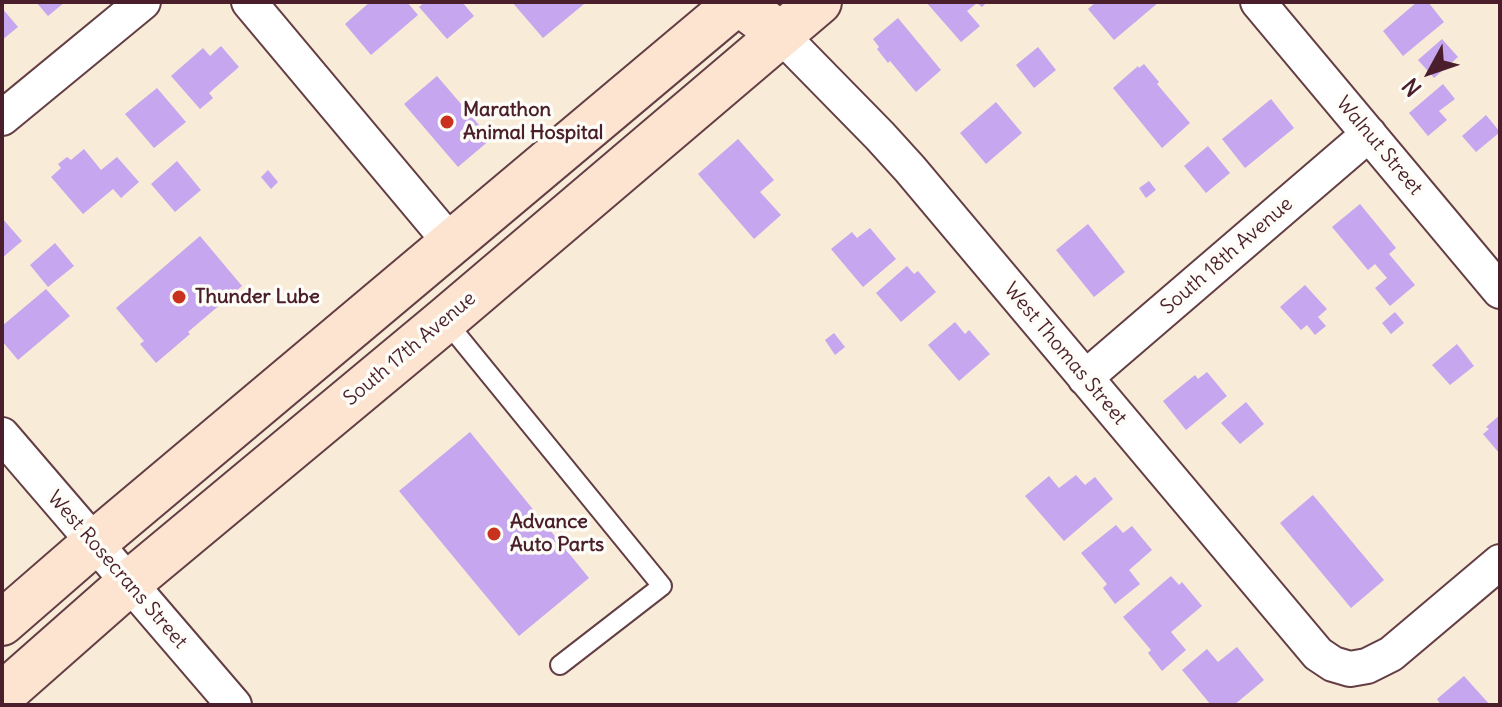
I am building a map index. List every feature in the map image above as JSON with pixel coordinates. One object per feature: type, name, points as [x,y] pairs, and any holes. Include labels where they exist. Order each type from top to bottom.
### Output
[{"type":"main road","points":[[2,623],[738,2]]},
{"type":"main road","name":"West Thomas Street","points":[[738,2],[774,18]]},
{"type":"main road","name":"South 17th Avenue","points":[[2,695],[129,583],[445,320],[774,18],[819,2]]},
{"type":"street","points":[[2,118],[143,2]]},
{"type":"street","points":[[249,2],[451,243]]},
{"type":"street","name":"Walnut Street","points":[[1258,2],[1500,291]]},
{"type":"street","name":"West Thomas Street","points":[[774,18],[910,169],[1318,654],[1333,664],[1350,669],[1367,666],[1391,654],[1500,562]]},
{"type":"street","name":"South 18th Avenue","points":[[1085,378],[1369,134]]},
{"type":"street","name":"West Rosecrans Street","points":[[2,435],[234,705]]},
{"type":"lane","points":[[445,320],[662,586],[560,665]]},
{"type":"building","points":[[36,2],[65,2],[48,16]]},
{"type":"building","points":[[370,2],[407,2],[418,15],[371,55],[345,24]]},
{"type":"building","points":[[425,2],[462,2],[474,16],[447,39],[419,7]]},
{"type":"building","points":[[512,2],[582,2],[584,4],[543,38]]},
{"type":"building","points":[[926,2],[987,2],[982,7],[977,3],[967,11],[980,26],[961,42]]},
{"type":"building","points":[[1096,2],[1159,2],[1114,40],[1088,9]]},
{"type":"building","points":[[1417,2],[1428,2],[1444,22],[1403,56],[1383,31]]},
{"type":"building","points":[[2,8],[18,27],[2,40]]},
{"type":"building","points":[[898,18],[941,70],[916,92],[890,61],[888,63],[873,39]]},
{"type":"building","points":[[1442,39],[1458,57],[1434,78],[1418,60]]},
{"type":"building","points":[[221,46],[239,67],[209,93],[213,98],[200,109],[171,76],[203,48],[210,56]]},
{"type":"building","points":[[1038,47],[1056,70],[1034,88],[1016,65]]},
{"type":"building","points":[[1144,64],[1190,123],[1162,148],[1113,88]]},
{"type":"building","name":"Marathon Animal Hospital","points":[[437,76],[491,139],[458,167],[404,104]]},
{"type":"building","points":[[1443,84],[1455,99],[1439,111],[1447,120],[1428,136],[1409,113]]},
{"type":"building","points":[[157,88],[186,122],[154,148],[125,114]]},
{"type":"building","points":[[1271,99],[1294,128],[1245,168],[1222,139]]},
{"type":"building","points":[[996,102],[1022,133],[986,164],[960,133]]},
{"type":"building","points":[[1486,115],[1500,132],[1476,152],[1462,136]]},
{"type":"building","points":[[738,139],[774,180],[760,192],[781,215],[754,239],[698,174]]},
{"type":"building","points":[[1208,146],[1230,173],[1206,193],[1184,166]]},
{"type":"building","points":[[84,149],[101,170],[117,157],[139,182],[121,198],[113,189],[83,214],[51,177],[61,168],[58,164],[67,157],[71,160]]},
{"type":"building","points":[[177,161],[201,190],[175,212],[151,184]]},
{"type":"building","points":[[268,170],[278,182],[271,189],[261,177]]},
{"type":"building","points":[[1149,181],[1156,190],[1146,198],[1139,188]]},
{"type":"building","points":[[1360,204],[1396,248],[1389,254],[1415,285],[1390,306],[1375,288],[1387,278],[1375,264],[1368,270],[1332,227]]},
{"type":"building","points":[[2,218],[22,241],[2,258]]},
{"type":"building","points":[[1088,224],[1125,272],[1094,297],[1056,250]]},
{"type":"building","points":[[870,228],[896,259],[863,287],[831,249],[852,232],[857,238]]},
{"type":"building","name":"Thunder Lube","points":[[200,236],[242,286],[156,363],[140,344],[144,341],[116,308]]},
{"type":"building","points":[[55,243],[74,266],[48,287],[30,265]]},
{"type":"building","points":[[907,266],[914,274],[918,271],[936,292],[901,322],[876,293]]},
{"type":"building","points":[[1305,285],[1327,309],[1318,317],[1326,326],[1315,335],[1307,325],[1301,330],[1280,307]]},
{"type":"building","points":[[46,289],[70,316],[18,360],[2,341],[2,326]]},
{"type":"building","points":[[1395,312],[1404,323],[1391,334],[1382,323]]},
{"type":"building","points":[[955,322],[965,334],[969,330],[990,354],[959,381],[928,345]]},
{"type":"building","points":[[834,333],[845,347],[835,355],[825,340]]},
{"type":"building","points":[[1457,344],[1474,366],[1450,385],[1432,365]]},
{"type":"building","points":[[1207,372],[1227,396],[1186,430],[1163,401],[1195,375],[1198,379]]},
{"type":"building","points":[[1246,402],[1264,424],[1240,444],[1221,423]]},
{"type":"building","points":[[1500,415],[1500,454],[1483,434],[1489,429],[1486,427]]},
{"type":"building","name":"Advance Auto Parts","points":[[470,432],[589,578],[519,636],[399,491]]},
{"type":"building","points":[[1076,475],[1085,485],[1095,477],[1113,499],[1064,541],[1025,496],[1049,476],[1059,488]]},
{"type":"building","points":[[1313,495],[1384,580],[1351,608],[1280,523]]},
{"type":"building","points":[[1116,525],[1123,533],[1132,526],[1152,550],[1129,570],[1140,584],[1115,604],[1103,588],[1107,584],[1081,553]]},
{"type":"building","points":[[1171,576],[1179,585],[1182,582],[1202,606],[1171,632],[1186,650],[1162,671],[1148,653],[1151,650],[1123,617]]},
{"type":"building","points":[[1237,647],[1264,680],[1234,705],[1211,705],[1182,670],[1207,649],[1218,662]]},
{"type":"building","points":[[1464,676],[1490,705],[1441,705],[1437,699]]},
{"type":"place","name":"Marathon Animal Hospital","points":[[447,122]]},
{"type":"place","name":"Thunder Lube","points":[[179,297]]},
{"type":"place","name":"Advance Auto Parts","points":[[494,534]]}]
